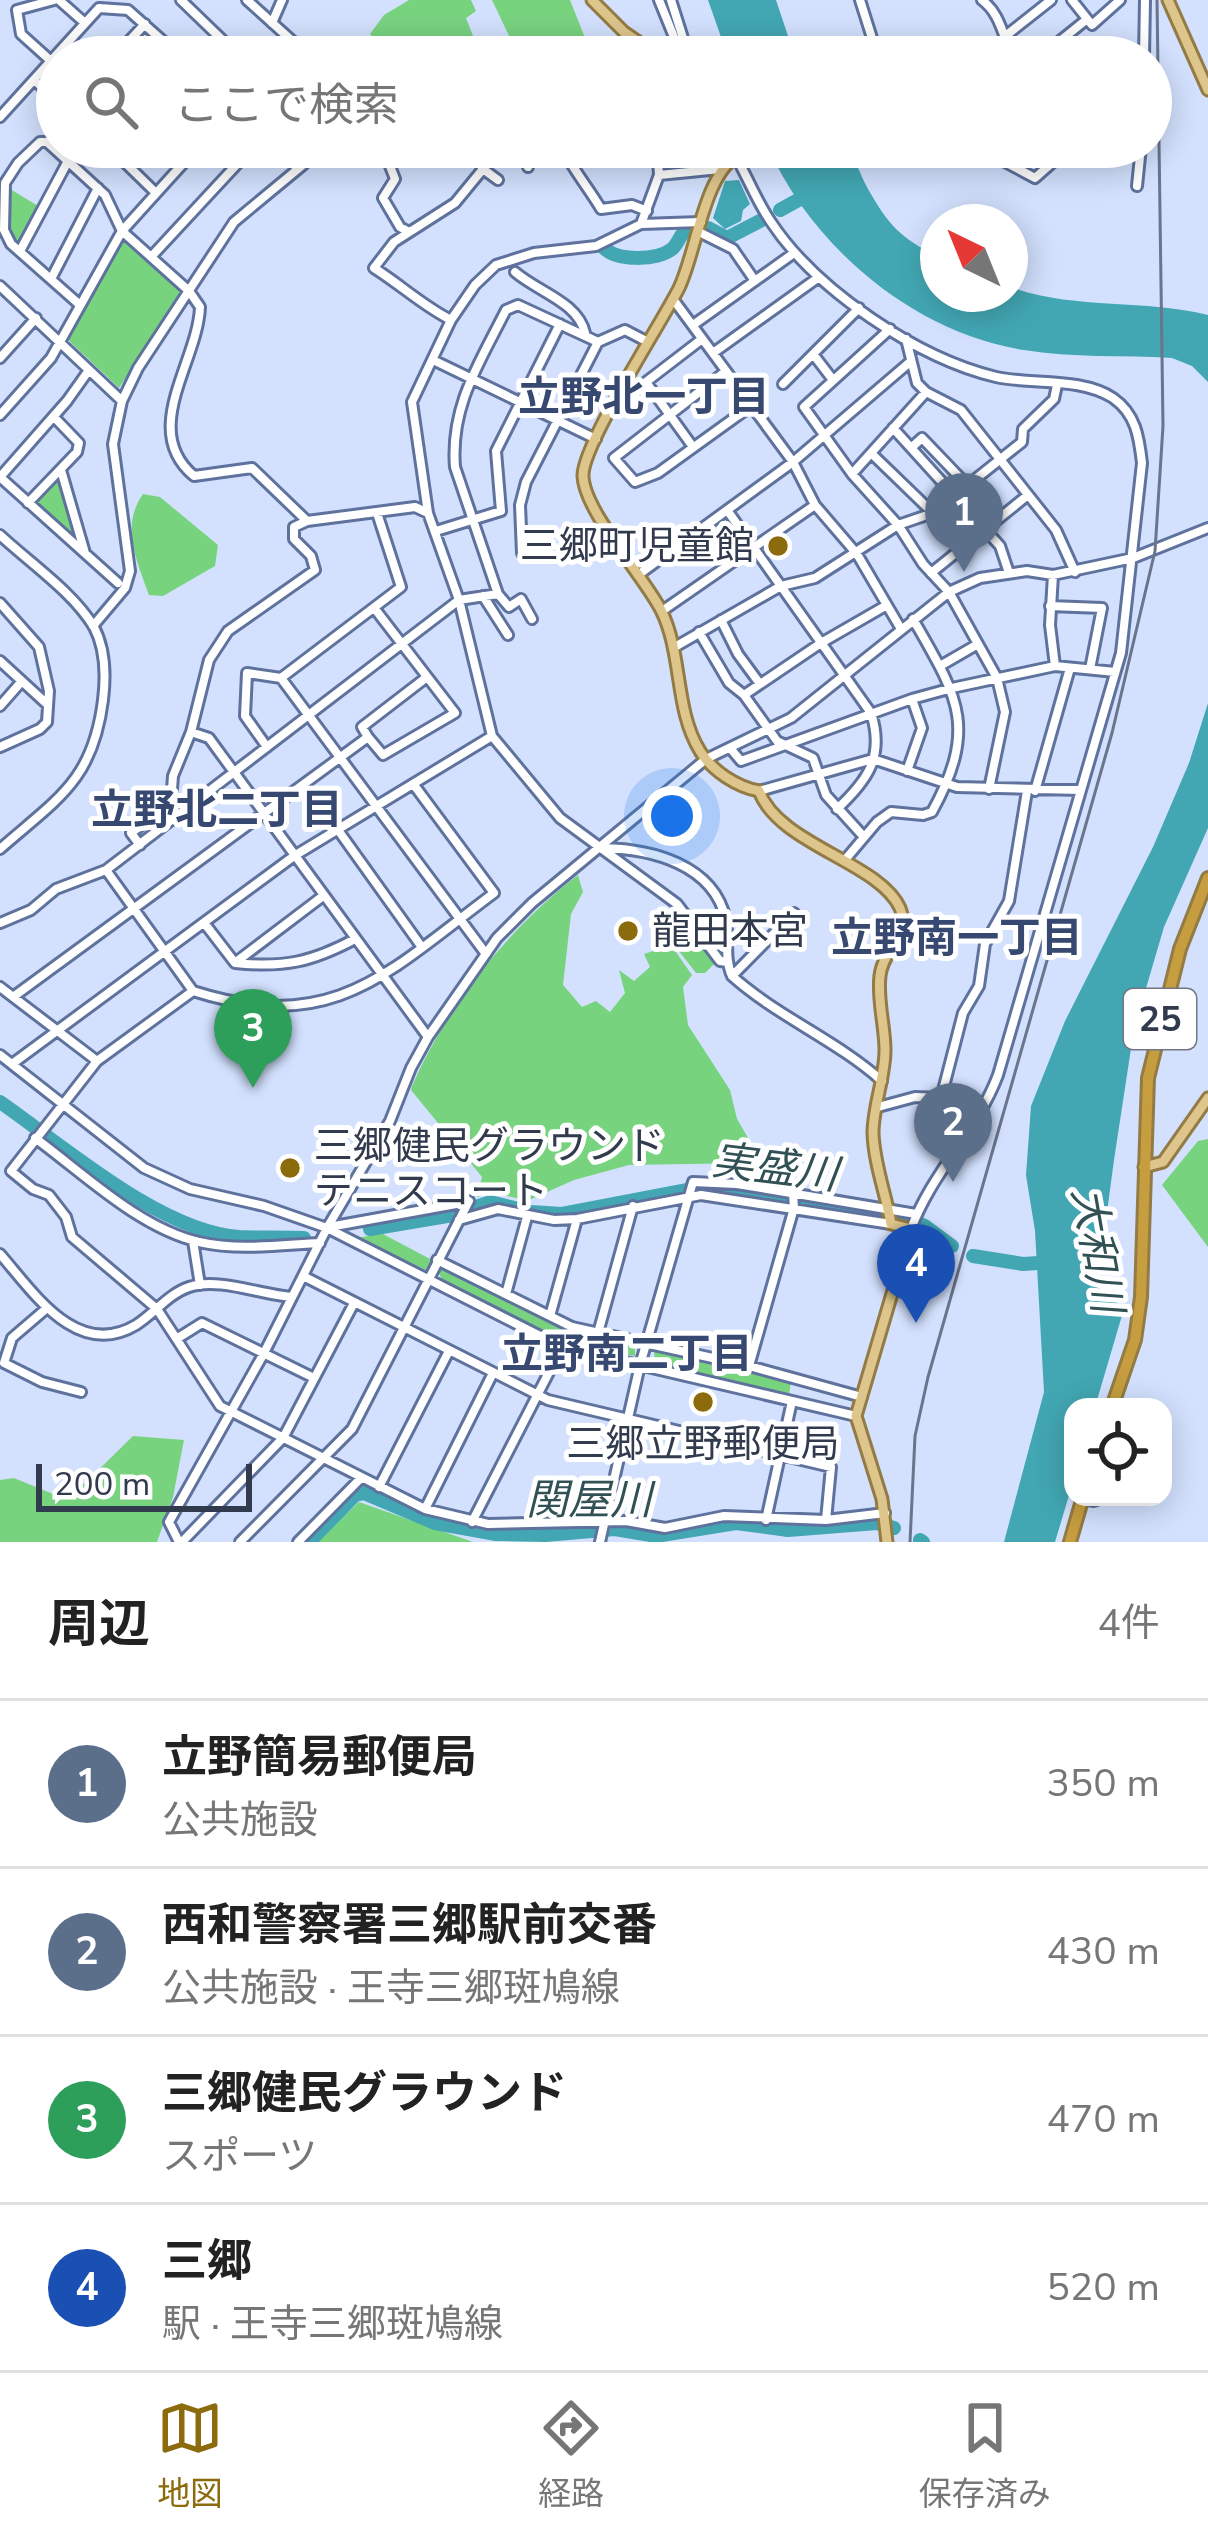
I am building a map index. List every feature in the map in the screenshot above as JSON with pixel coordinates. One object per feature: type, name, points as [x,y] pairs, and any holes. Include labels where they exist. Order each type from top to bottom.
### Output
[{"type":"highway","name":"25","points":[[1115,1398],[1138,1327],[1145,1099],[1157,1031],[1184,936],[1208,878]]},
{"type":"highway","points":[[1070,1542],[1081,1506]]},
{"type":"main road","points":[[592,0],[630,36]]},
{"type":"main road","points":[[1168,0],[1208,90]]},
{"type":"main road","points":[[720,169],[673,299],[584,465],[585,487],[662,611],[686,716],[706,760],[738,784],[760,790],[794,832],[894,898],[903,919],[880,976],[885,1035],[873,1132],[890,1216],[914,1221],[856,1416],[886,1521],[887,1542]]},
{"type":"main road","points":[[1144,1167],[1163,1162],[1208,1099]]},
{"type":"street","points":[[36,48],[21,34],[17,10],[57,0],[85,23]]},
{"type":"street","points":[[181,0],[218,36]]},
{"type":"street","points":[[247,0],[287,36]]},
{"type":"street","points":[[272,23],[282,0]]},
{"type":"street","points":[[659,0],[676,36]]},
{"type":"street","points":[[671,0],[680,36]]},
{"type":"street","points":[[860,0],[871,36]]},
{"type":"street","points":[[982,0],[1008,34],[1051,0]]},
{"type":"street","points":[[1072,0],[1086,20],[1098,23],[1120,0]]},
{"type":"street","points":[[1144,36],[1145,0]]},
{"type":"street","points":[[73,36],[99,8],[120,7],[156,36]]},
{"type":"street","points":[[1066,36],[1086,20]]},
{"type":"street","points":[[134,36],[145,24]]},
{"type":"street","points":[[624,32],[626,36]]},
{"type":"street","points":[[2,110],[34,80]]},
{"type":"street","points":[[36,146],[5,183],[6,238],[80,305]]},
{"type":"street","points":[[20,251],[64,168]]},
{"type":"street","points":[[77,168],[98,188],[122,231],[189,291],[200,315],[176,390],[172,447],[194,476],[252,468],[307,521]]},
{"type":"street","points":[[132,168],[155,191]]},
{"type":"street","points":[[0,415],[60,341],[122,231],[177,168]]},
{"type":"street","points":[[152,257],[234,168]]},
{"type":"street","points":[[391,168],[395,179],[383,198],[400,227],[409,232]]},
{"type":"street","points":[[572,168],[601,209],[632,205],[647,211]]},
{"type":"street","points":[[641,224],[658,168]]},
{"type":"street","points":[[742,168],[769,221],[794,253],[859,308],[934,356],[976,372],[1108,394],[1133,420],[1142,463],[1115,672],[986,1106],[929,1188],[914,1221]]},
{"type":"street","points":[[1016,168],[1035,178],[1046,168]]},
{"type":"street","points":[[1138,186],[1139,168]]},
{"type":"street","points":[[93,626],[125,588],[130,571],[113,444],[122,401],[234,222],[298,169]]},
{"type":"street","points":[[451,320],[424,307],[413,293],[374,268],[394,242],[455,203],[483,169],[498,180]]},
{"type":"street","points":[[659,175],[720,169]]},
{"type":"street","points":[[51,280],[98,188]]},
{"type":"street","points":[[728,962],[721,961],[677,904],[560,818],[492,736],[458,600],[428,513],[412,402],[451,320],[496,265],[534,253],[596,246],[641,224],[701,227],[733,249],[755,281]]},
{"type":"street","points":[[693,325],[794,253]]},
{"type":"street","points":[[515,272],[571,308],[583,323],[585,335]]},
{"type":"street","points":[[712,354],[819,277]]},
{"type":"street","points":[[2,292],[122,401]]},
{"type":"street","points":[[673,299],[793,462],[815,505],[856,554],[901,629]]},
{"type":"street","points":[[532,619],[521,599],[509,607],[498,594],[455,467],[458,408],[506,310],[518,305],[598,342]]},
{"type":"street","points":[[783,384],[859,308]]},
{"type":"street","points":[[0,358],[36,319]]},
{"type":"street","points":[[501,511],[496,451],[560,324]]},
{"type":"street","points":[[890,329],[804,406],[852,474],[949,592],[997,678],[1005,712],[989,789]]},
{"type":"street","points":[[522,553],[520,506],[526,482],[598,342],[625,330],[648,342]]},
{"type":"street","points":[[693,447],[646,382],[702,339]]},
{"type":"street","points":[[905,339],[917,382],[926,392],[961,410],[1056,530],[1075,572]]},
{"type":"street","points":[[813,354],[833,380]]},
{"type":"street","points":[[433,360],[596,439]]},
{"type":"street","points":[[638,574],[793,462],[910,362]]},
{"type":"street","points":[[89,370],[0,477],[118,583]]},
{"type":"street","points":[[725,372],[667,412],[614,458],[635,482],[658,473],[751,406]]},
{"type":"street","points":[[674,648],[781,586],[815,578],[898,525],[933,513],[1022,442],[1023,429],[1054,399],[1058,385]]},
{"type":"street","points":[[852,474],[926,392]]},
{"type":"street","points":[[28,503],[80,443],[54,417]]},
{"type":"street","points":[[893,428],[1000,546],[1009,573]]},
{"type":"street","points":[[911,448],[922,438],[968,486]]},
{"type":"street","points":[[871,453],[933,513]]},
{"type":"street","points":[[61,468],[85,553]]},
{"type":"street","points":[[931,573],[1028,494]]},
{"type":"street","points":[[662,611],[815,505]]},
{"type":"street","points":[[436,531],[520,506]]},
{"type":"street","points":[[140,844],[131,833],[171,802],[173,776],[191,732],[209,660],[228,631],[315,570],[292,535],[294,527],[307,521],[416,507],[428,513]]},
{"type":"street","points":[[727,510],[871,713],[876,738],[866,782],[837,809]]},
{"type":"street","points":[[267,748],[244,716],[247,674],[281,678],[401,586],[377,513]]},
{"type":"street","points":[[354,1303],[283,1438],[180,1542],[169,1522],[390,1121],[428,1037],[486,954],[532,903],[706,760],[790,718],[949,592],[969,581],[1009,573],[1053,575],[1133,558],[1208,528]]},
{"type":"street","points":[[0,848],[68,789],[90,759],[99,730],[105,656],[93,626],[1,538]]},
{"type":"street","points":[[1053,575],[1050,606],[1055,666]]},
{"type":"street","points":[[0,923],[32,910],[56,890],[106,870],[458,600],[498,594]]},
{"type":"street","points":[[484,596],[508,635]]},
{"type":"street","points":[[0,603],[39,647],[50,706],[47,722],[40,729],[0,747]]},
{"type":"street","points":[[744,695],[887,605]]},
{"type":"street","points":[[1050,606],[1102,608],[1090,669]]},
{"type":"street","points":[[375,609],[455,713],[383,755],[362,727],[427,677]]},
{"type":"street","points":[[844,861],[891,812],[932,812],[958,745],[959,716],[952,688],[913,619]]},
{"type":"street","points":[[721,620],[760,684]]},
{"type":"street","points":[[699,632],[729,683],[744,695],[767,729],[784,745],[808,753],[826,795],[864,837]]},
{"type":"street","points":[[940,666],[978,644]]},
{"type":"street","points":[[0,661],[50,706]]},
{"type":"street","points":[[730,748],[741,761],[912,699],[1055,666],[1115,672]]},
{"type":"street","points":[[878,1107],[915,1097],[941,1098],[963,1013],[979,986],[985,944],[1009,901],[1031,791],[1070,668]]},
{"type":"street","points":[[281,678],[486,954]]},
{"type":"street","points":[[0,706],[22,682]]},
{"type":"street","points":[[907,771],[922,728],[912,699]]},
{"type":"street","points":[[191,732],[209,738],[428,1037]]},
{"type":"street","points":[[13,997],[368,736]]},
{"type":"street","points":[[12,1064],[294,856],[492,736]]},
{"type":"street","points":[[760,790],[873,759],[946,784],[1081,790]]},
{"type":"street","points":[[106,870],[194,991],[242,1006],[296,1006],[339,998],[382,977],[494,893],[413,785]]},
{"type":"street","points":[[338,830],[421,946]]},
{"type":"street","points":[[602,848],[671,859],[695,874],[721,903],[732,976],[882,1082]]},
{"type":"street","points":[[235,963],[323,896]]},
{"type":"street","points":[[732,976],[794,914]]},
{"type":"street","points":[[205,924],[235,963],[269,966],[318,959],[355,939]]},
{"type":"street","points":[[0,987],[97,1061]]},
{"type":"street","points":[[194,991],[97,1061],[11,1171],[33,1190],[49,1195],[66,1217],[72,1237],[157,1309],[220,1406],[424,1509],[472,1522],[602,1531],[626,1521],[665,1528],[724,1516],[886,1521]]},
{"type":"street","points":[[0,1055],[144,1168],[190,1189],[265,1206],[327,1228],[562,1347],[856,1416]]},
{"type":"street","points":[[35,1138],[137,1213],[193,1240],[249,1247],[320,1243]]},
{"type":"street","points":[[460,1218],[498,1210],[527,1217],[577,1219],[718,1182],[793,1202],[890,1216]]},
{"type":"street","points":[[602,1531],[640,1365],[691,1190]]},
{"type":"street","points":[[240,1542],[352,1429],[469,1201],[327,1228]]},
{"type":"street","points":[[793,1202],[890,1216]]},
{"type":"street","points":[[749,1366],[793,1202]]},
{"type":"street","points":[[598,1334],[633,1206]]},
{"type":"street","points":[[506,1294],[527,1217]]},
{"type":"street","points":[[550,1316],[577,1219]]},
{"type":"street","points":[[193,1240],[200,1285]]},
{"type":"street","points":[[0,1254],[66,1325],[86,1333],[108,1335],[130,1328],[175,1293],[200,1285],[292,1297]]},
{"type":"street","points":[[437,1260],[550,1316],[598,1334],[749,1366],[862,1397]]},
{"type":"street","points":[[303,1276],[537,1395],[831,1467],[826,1520]]},
{"type":"street","points":[[47,1307],[12,1338],[4,1363],[42,1382],[81,1392]]},
{"type":"street","points":[[178,1338],[202,1323],[314,1378]]},
{"type":"street","points":[[472,1522],[562,1347]]},
{"type":"street","points":[[380,1487],[449,1351]]},
{"type":"street","points":[[424,1509],[493,1373]]},
{"type":"street","points":[[766,1520],[792,1401]]},
{"type":"street","points":[[298,1542],[361,1478]]},
{"type":"green space","points":[[409,0],[471,0],[476,11],[466,18],[473,36],[372,36],[384,15]]},
{"type":"green space","points":[[492,0],[570,0],[584,36],[509,36]]},
{"type":"green space","points":[[10,189],[40,207],[22,241],[16,242],[7,230]]},
{"type":"green space","points":[[127,237],[182,293],[119,388],[66,338],[121,238]]},
{"type":"green space","points":[[58,477],[64,479],[75,533],[70,537],[36,507]]},
{"type":"green space","points":[[143,494],[160,497],[218,545],[215,566],[163,596],[149,595],[133,544],[133,519]]},
{"type":"green space","points":[[578,875],[583,892],[571,914],[563,985],[582,1007],[596,1001],[610,1012],[625,993],[619,970],[634,981],[650,967],[644,954],[671,945],[692,975],[683,987],[688,1025],[730,1090],[737,1119],[751,1143],[752,1159],[748,1163],[629,1165],[574,1180],[527,1201],[492,1192],[477,1197],[482,1177],[412,1086],[443,1026],[482,970],[528,919]]},
{"type":"green space","points":[[691,926],[717,961],[705,973],[696,973],[675,946],[675,940]]},
{"type":"green space","points":[[1208,1139],[1208,1247],[1162,1185],[1198,1141]]},
{"type":"green space","points":[[381,1233],[432,1260],[428,1271],[358,1238]]},
{"type":"green space","points":[[444,1266],[564,1328],[561,1339],[442,1281],[438,1269]]},
{"type":"green space","points":[[575,1332],[635,1345],[635,1356],[572,1346]]},
{"type":"green space","points":[[654,1350],[791,1381],[789,1395],[655,1364]]},
{"type":"green space","points":[[133,1436],[184,1440],[173,1497],[157,1542],[0,1542],[0,1480],[14,1478],[58,1496],[85,1483]]},
{"type":"green space","points":[[359,1502],[473,1542],[317,1542]]},
{"type":"water","points":[[708,0],[776,0],[788,36],[721,36]]},
{"type":"water","points":[[779,168],[858,168],[890,222],[920,246],[920,312],[1028,312],[1028,292],[1208,315],[1208,382],[1192,366],[1172,358],[1024,350],[944,325],[906,305],[871,280],[811,219]]},
{"type":"water","points":[[739,180],[750,204],[741,221],[725,229],[713,218],[725,181]]},
{"type":"water","name":"大和川","points":[[1208,703],[1208,828],[1164,927],[1134,1029],[1114,1160],[1100,1264],[1103,1281],[1123,1312],[1098,1398],[1064,1398],[1066,1506],[1055,1542],[1004,1542],[1044,1392],[1035,1231],[1026,1175],[1031,1106],[1065,1021],[1153,847],[1189,763]]},
{"type":"waterway","points":[[780,210],[811,193]]},
{"type":"waterway","points":[[708,228],[727,238],[760,221]]},
{"type":"waterway","points":[[604,248],[627,257],[656,256],[672,249],[690,231]]},
{"type":"waterway","name":"実盛川","points":[[0,1102],[114,1184],[177,1220],[239,1237],[304,1238]]},
{"type":"waterway","name":"実盛川","points":[[370,1229],[453,1215],[490,1202],[562,1214],[698,1188],[905,1218],[952,1246]]},
{"type":"waterway","name":"実盛川","points":[[973,1256],[1023,1264],[1054,1262]]},
{"type":"waterway","name":"関屋川","points":[[309,1542],[355,1495],[364,1493],[435,1523],[496,1534],[615,1529],[656,1536],[736,1523],[788,1530],[877,1523],[894,1528]]},
{"type":"railway","points":[[1157,0],[1158,36]]},
{"type":"railway","points":[[910,1542],[915,1436],[928,1377],[1112,733],[1155,551],[1163,426],[1159,168]]},
{"type":"place","name":"三郷町児童館","points":[[778,546]]},
{"type":"place","name":"立野簡易郵便局","points":[[964,572]]},
{"type":"place","name":"龍田本宮","points":[[628,931]]},
{"type":"place","name":"三郷健民グラウンド","points":[[253,1088]]},
{"type":"place","name":"三郷健民グラウンド テニスコート","points":[[290,1168]]},
{"type":"place","name":"西和警察署三郷駅前交番","points":[[953,1182]]},
{"type":"place","name":"三郷","points":[[916,1323]]},
{"type":"place","name":"三郷立野郵便局","points":[[703,1402]]},
{"type":"district","name":"立野北一丁目","points":[[644,397]]},
{"type":"district","name":"立野北二丁目","points":[[217,810]]},
{"type":"district","name":"立野南一丁目","points":[[957,938]]},
{"type":"district","name":"立野南二丁目","points":[[627,1354]]}]
